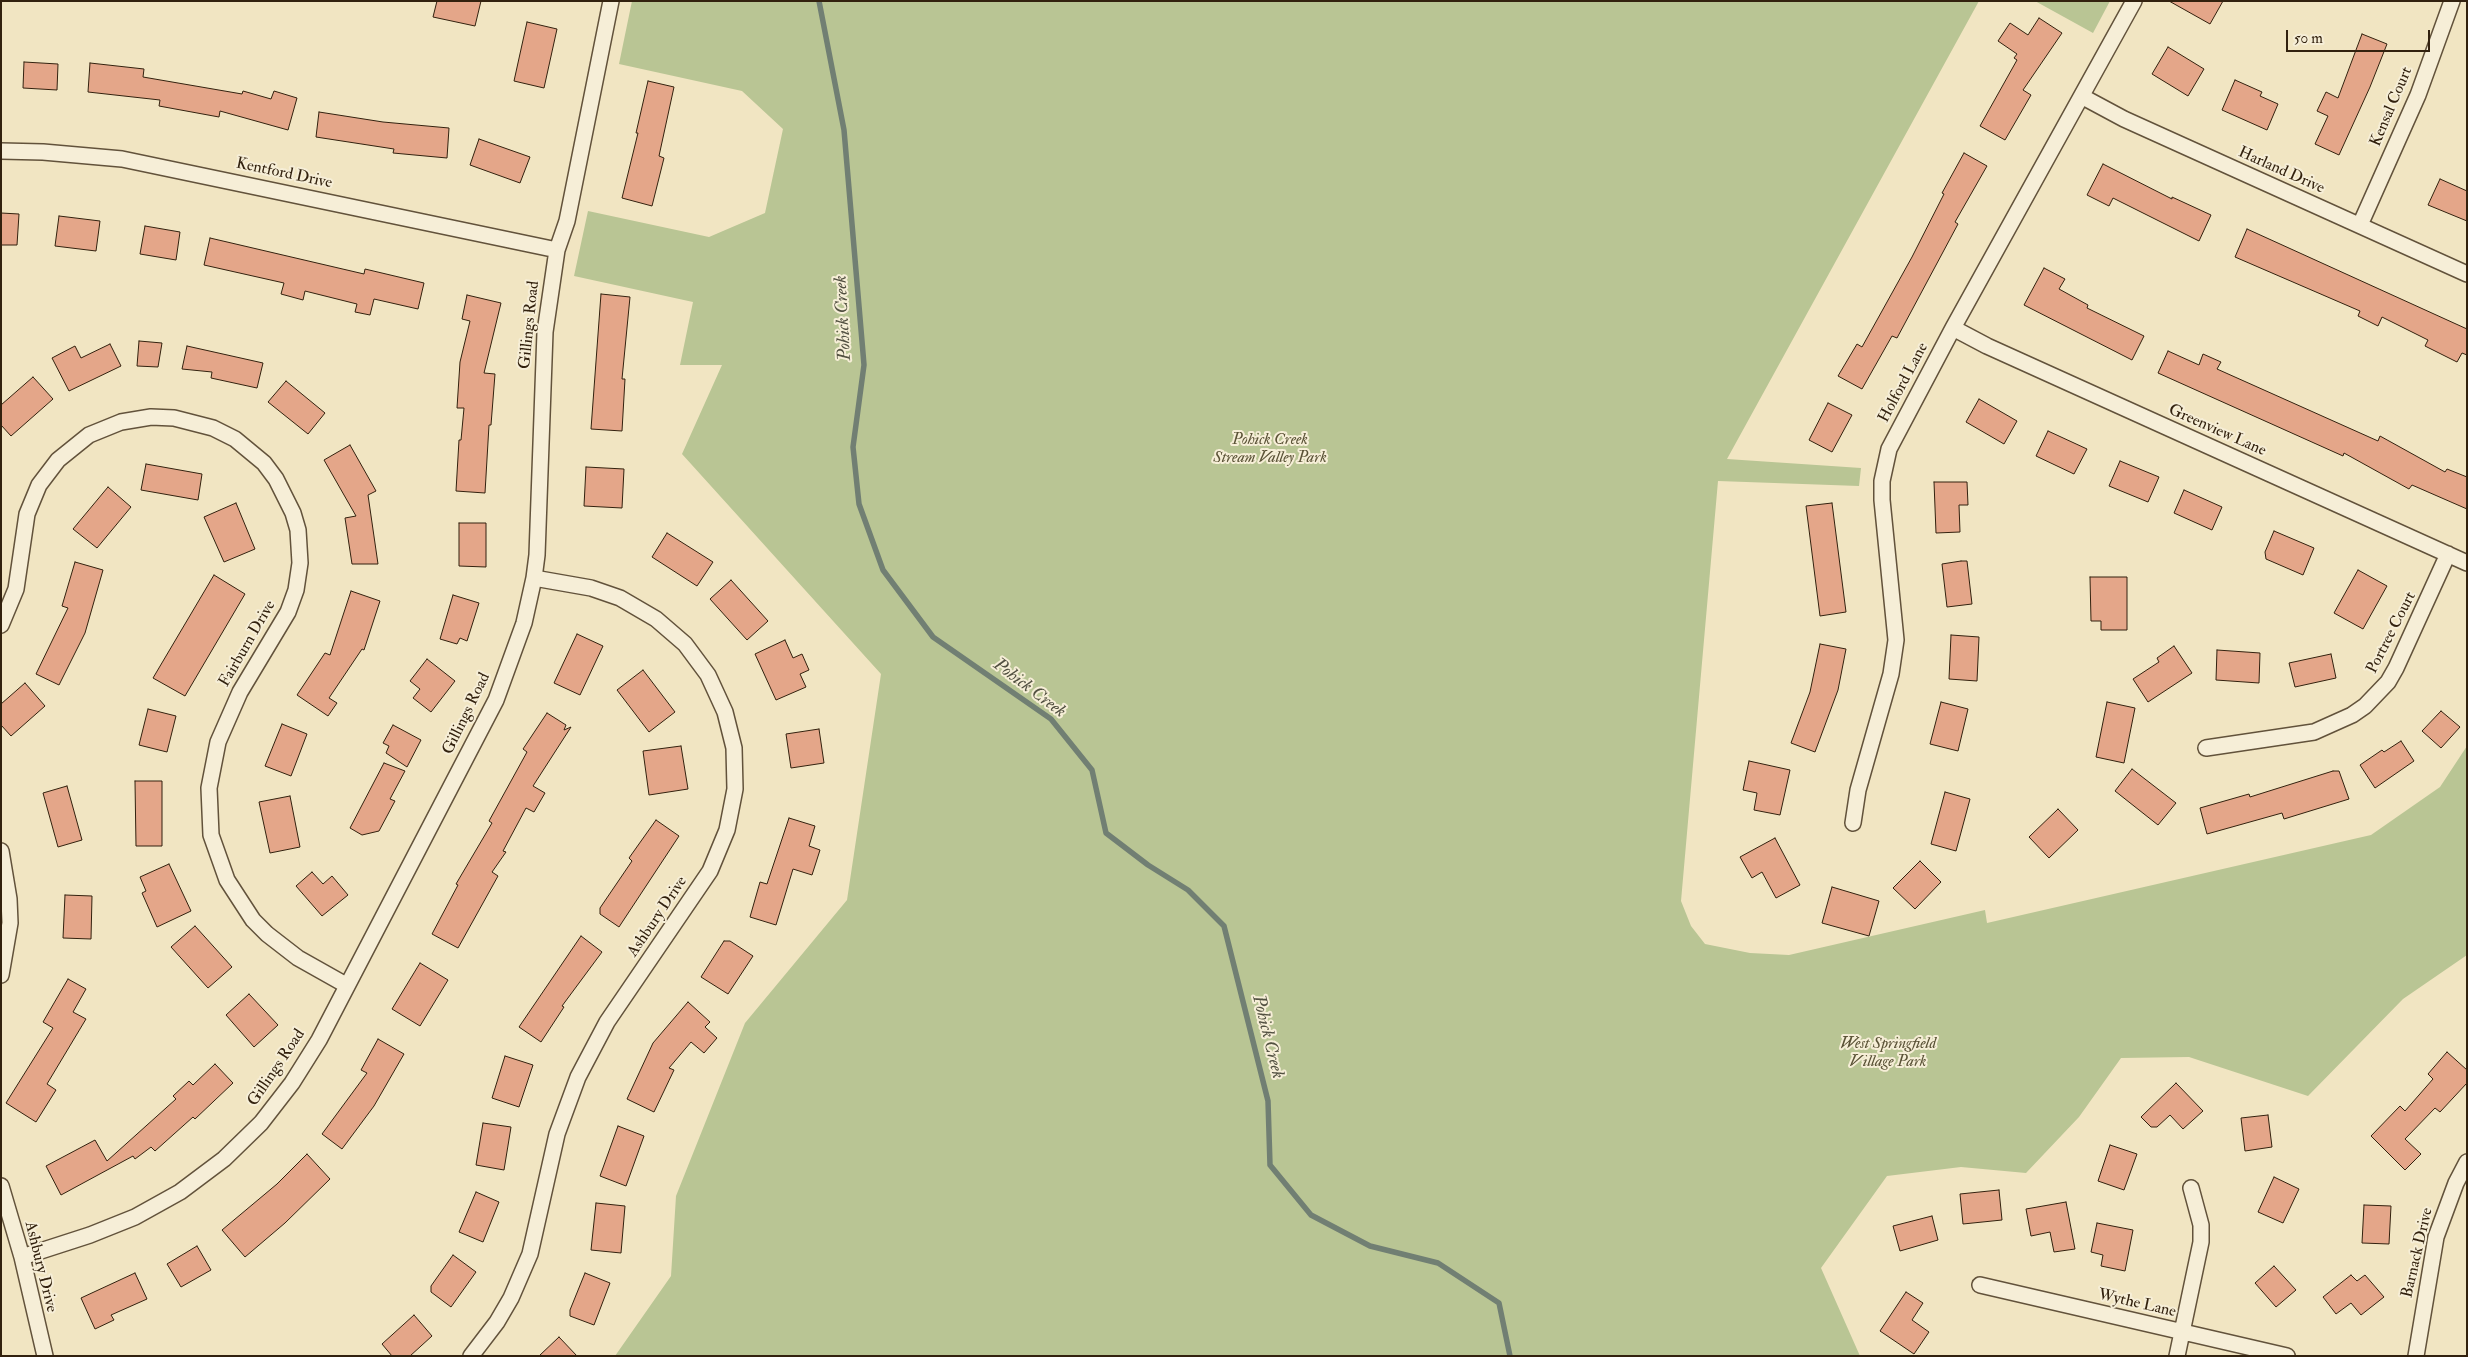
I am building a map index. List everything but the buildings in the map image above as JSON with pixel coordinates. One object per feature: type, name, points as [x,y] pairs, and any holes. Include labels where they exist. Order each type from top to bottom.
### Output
[{"type":"street","name":"Gillings Road","points":[[22,1256],[90,1235],[134,1217],[180,1192],[224,1159],[261,1123],[292,1083],[319,1040],[496,700],[524,623],[534,578],[537,555],[542,367],[557,250],[567,221],[611,1]]},
{"type":"street","name":"Holford Lane","points":[[1852,822],[1858,790],[1891,674],[1896,640],[1882,500],[1885,465],[1896,434],[1953,328],[2083,97],[2134,1]]},
{"type":"street","name":"Kensal Court","points":[[2360,225],[2418,95],[2452,1]]},
{"type":"street","name":"Harland Drive","points":[[2083,97],[2124,119],[2467,274]]},
{"type":"street","name":"Kentford Drive","points":[[1,151],[43,152],[122,159],[557,250]]},
{"type":"street","name":"Greenview Lane","points":[[1953,328],[1987,346],[2467,563]]},
{"type":"street","name":"Fairburn Drive","points":[[1,625],[16,589],[25,526],[39,485],[58,460],[89,435],[121,422],[151,417],[174,418],[214,428],[235,439],[264,463],[281,487],[293,513],[298,530],[300,563],[296,590],[288,612],[240,692],[218,742],[209,788],[211,835],[227,880],[253,920],[267,934],[298,958],[346,985]]},
{"type":"street","name":"Portree Court","points":[[2206,748],[2314,732],[2352,715],[2365,706],[2388,682],[2396,668],[2448,554]]},
{"type":"street","name":"Ashbury Drive","points":[[471,1356],[506,1306],[530,1254],[557,1134],[578,1077],[607,1022],[710,871],[727,830],[735,789],[734,748],[725,712],[708,675],[685,644],[656,619],[620,598],[591,588],[534,578]]},
{"type":"street","points":[[1,852],[9,899],[10,924],[1,975]]},
{"type":"street","name":"Barnack Drive","points":[[2416,1356],[2436,1237],[2456,1182],[2467,1162]]},
{"type":"street","name":"Ashbury Drive","points":[[1,1186],[22,1256],[45,1356]]},
{"type":"street","points":[[2177,1356],[2201,1242],[2201,1225],[2191,1188]]},
{"type":"street","name":"Wythe Lane","points":[[1980,1285],[2287,1356]]},
{"type":"green space","name":"Pohick Creek Stream Valley Park","points":[[632,1],[1979,1],[1727,459],[1861,468],[1859,486],[1718,481],[1681,901],[1691,926],[1705,944],[1750,953],[1789,955],[1985,910],[1987,923],[2371,835],[2440,787],[2467,746],[2467,955],[2403,999],[2308,1096],[2189,1057],[2121,1058],[2079,1117],[2026,1173],[1961,1167],[1887,1176],[1821,1268],[1860,1356],[615,1356],[671,1276],[676,1196],[745,1023],[847,900],[881,674],[682,454],[722,365],[680,365],[693,302],[574,276],[588,211],[709,237],[765,213],[783,129],[742,91],[619,64]]},
{"type":"green space","points":[[2035,1],[2110,1],[2093,33]]},
{"type":"waterway","name":"Pohick Creek","points":[[819,1],[844,130],[864,365],[853,447],[859,504],[883,570],[933,637],[1051,719],[1092,770],[1106,833],[1148,865],[1188,890],[1224,926],[1268,1101],[1270,1165],[1311,1215],[1370,1246],[1438,1263],[1499,1303],[1510,1356]]},
{"type":"park label","name":"West Springfield Village Park","points":[[1888,1054]]}]
